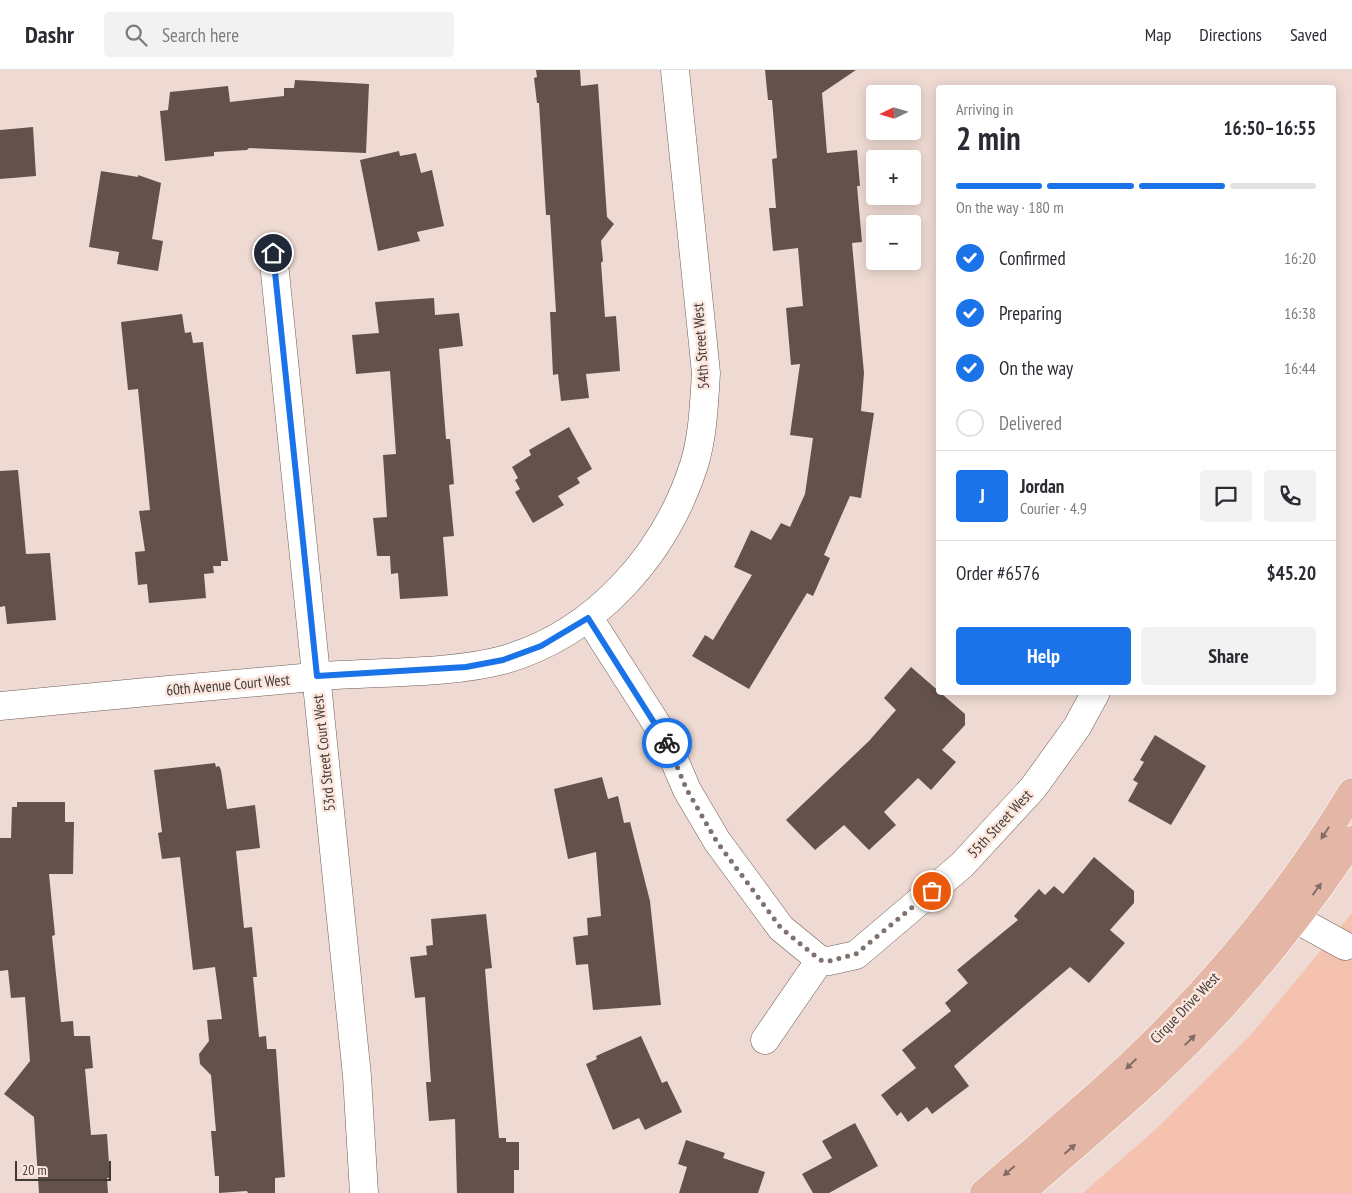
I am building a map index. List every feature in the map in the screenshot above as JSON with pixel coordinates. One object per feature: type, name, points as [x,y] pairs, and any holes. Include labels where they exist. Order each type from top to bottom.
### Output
[{"type":"main road","name":"Cirque Drive West","points":[[1020,1193],[1178,1052],[1252,972],[1352,792]]},
{"type":"main road","name":"Cirque Drive West","points":[[984,1193],[1127,1068],[1227,963],[1284,913],[1352,840]]},
{"type":"street","name":"54th Street West","points":[[588,618],[633,576],[658,540],[680,500],[694,464],[703,418],[706,373],[675,70]]},
{"type":"street","name":"53rd Street Court West","points":[[273,253],[358,1076],[364,1193]]},
{"type":"street","name":"60th Avenue Court West","points":[[0,706],[317,676],[466,667],[503,660],[541,646],[588,618]]},
{"type":"street","points":[[588,618],[663,734],[687,790],[717,842],[781,928],[824,960],[765,1040]]},
{"type":"street","name":"55th Street West","points":[[824,960],[856,954],[962,865],[1033,788],[1077,727],[1094,695]]},
{"type":"street","points":[[1284,913],[1345,946]]},
{"type":"shaded area","points":[[1352,913],[1352,1193],[1083,1193],[1156,1129],[1249,1037]]},
{"type":"building","points":[[536,70],[580,70],[581,86],[598,84],[607,217],[614,224],[601,241],[605,317],[616,316],[620,371],[586,374],[589,398],[561,401],[558,374],[553,375],[550,312],[556,312],[550,215],[546,215],[539,103],[537,103],[534,78],[537,77]]},
{"type":"building","points":[[765,70],[856,70],[822,93],[827,153],[857,150],[860,186],[857,186],[862,242],[852,243],[864,373],[861,411],[874,413],[861,498],[850,496],[824,555],[830,558],[813,596],[807,593],[749,689],[692,656],[705,635],[713,640],[752,575],[734,567],[751,530],[771,540],[781,523],[790,527],[805,494],[813,438],[790,435],[800,364],[791,365],[786,308],[803,306],[798,248],[773,251],[769,208],[776,208],[772,159],[777,158],[772,100],[768,100]]},
{"type":"building","points":[[295,80],[369,84],[366,153],[249,148],[247,150],[214,152],[214,156],[165,161],[160,111],[168,110],[170,92],[228,86],[230,102],[284,96],[284,88],[294,88]]},
{"type":"building","points":[[33,127],[36,176],[0,179],[0,130]]},
{"type":"building","points":[[399,151],[400,156],[416,153],[421,173],[432,170],[444,226],[417,232],[420,241],[378,251],[360,160]]},
{"type":"building","points":[[101,171],[138,177],[138,175],[161,183],[152,239],[163,241],[158,271],[117,264],[119,252],[89,247]]},
{"type":"building","points":[[434,298],[435,315],[459,313],[463,346],[439,349],[446,439],[450,439],[454,484],[449,485],[454,536],[443,537],[448,596],[400,599],[398,573],[391,574],[390,556],[377,556],[373,518],[387,517],[383,455],[396,454],[390,371],[356,374],[352,335],[379,333],[375,302]]},
{"type":"building","points":[[182,314],[185,333],[191,332],[193,343],[203,342],[228,561],[221,561],[221,566],[213,566],[214,573],[204,574],[206,598],[149,603],[147,584],[138,585],[135,552],[145,551],[139,511],[150,510],[138,389],[128,390],[121,322]]},
{"type":"building","points":[[569,427],[592,469],[577,478],[580,483],[558,496],[564,505],[533,523],[515,492],[520,489],[515,480],[518,478],[512,467],[531,455],[529,450]]},
{"type":"building","points":[[18,470],[26,554],[50,553],[56,620],[7,624],[5,606],[0,607],[0,471]]},
{"type":"building","points":[[911,667],[936,689],[936,695],[943,695],[965,714],[965,725],[942,750],[956,762],[931,790],[918,778],[884,812],[896,825],[869,850],[844,825],[815,850],[786,820],[869,741],[896,710],[884,698]]},
{"type":"building","points":[[1155,735],[1206,766],[1171,825],[1128,801],[1138,783],[1133,780],[1144,762],[1140,760]]},
{"type":"building","points":[[215,763],[216,767],[219,766],[221,770],[227,809],[255,805],[260,848],[236,851],[244,928],[252,927],[257,977],[253,977],[259,1037],[266,1036],[267,1049],[276,1049],[285,1177],[275,1178],[275,1193],[248,1193],[247,1191],[219,1193],[219,1176],[215,1176],[211,1131],[216,1131],[211,1075],[200,1064],[199,1054],[209,1041],[207,1020],[222,1019],[215,967],[193,970],[180,857],[162,859],[158,833],[162,832],[154,770]]},
{"type":"building","points":[[602,777],[608,799],[618,796],[624,823],[630,822],[650,901],[661,1005],[593,1010],[588,964],[576,965],[573,937],[588,935],[587,918],[601,916],[596,852],[568,859],[554,789]]},
{"type":"building","points":[[17,802],[65,802],[65,822],[74,822],[73,874],[49,874],[55,935],[52,936],[61,1022],[73,1021],[74,1036],[90,1036],[93,1068],[85,1069],[91,1135],[107,1134],[110,1178],[107,1178],[108,1193],[39,1193],[34,1117],[4,1094],[30,1061],[25,997],[11,998],[8,970],[0,971],[0,838],[11,838],[12,807],[17,807]]},
{"type":"building","points":[[1094,857],[1134,891],[1134,903],[1110,930],[1125,943],[1089,983],[1070,967],[954,1066],[969,1086],[932,1114],[927,1107],[908,1122],[901,1112],[897,1116],[881,1095],[916,1068],[902,1050],[951,1011],[945,1003],[968,983],[957,970],[1018,920],[1014,916],[1039,889],[1045,895],[1054,886],[1063,894]]},
{"type":"building","points":[[486,914],[492,968],[485,969],[499,1138],[506,1138],[506,1142],[519,1142],[519,1170],[514,1170],[514,1193],[457,1193],[455,1119],[429,1121],[426,1082],[431,1082],[425,997],[415,998],[410,957],[427,955],[426,946],[433,945],[431,919]]},
{"type":"building","points":[[641,1036],[662,1083],[667,1081],[682,1112],[645,1130],[639,1118],[613,1130],[586,1064],[597,1059],[596,1056]]},
{"type":"building","points":[[855,1123],[878,1166],[829,1193],[813,1193],[802,1174],[832,1158],[822,1141]]},
{"type":"building","points":[[686,1140],[725,1153],[723,1158],[765,1172],[758,1193],[679,1193],[687,1167],[678,1164]]},
{"type":"way so far","points":[[667,743],[687,790],[717,842],[781,928],[820,960],[829,961],[856,954],[932,891]]},
{"type":"route","points":[[273,253],[317,676],[466,667],[503,660],[541,646],[588,618],[667,743]]}]
